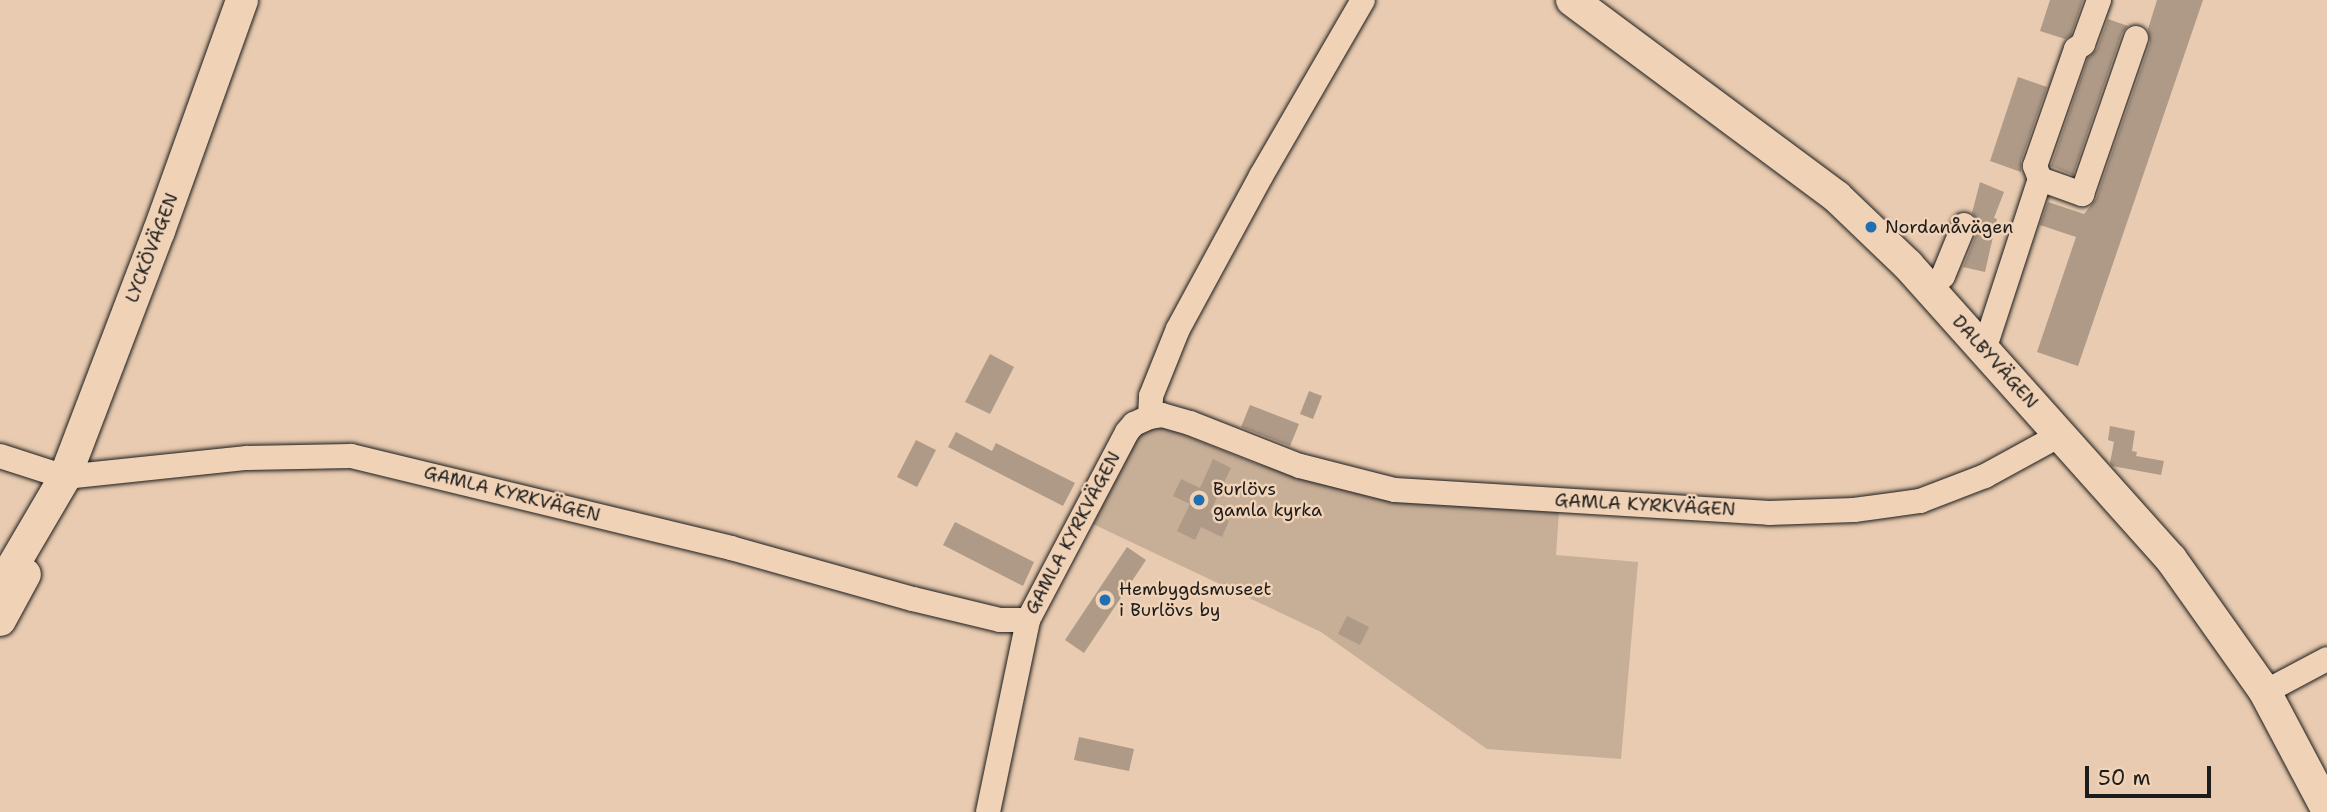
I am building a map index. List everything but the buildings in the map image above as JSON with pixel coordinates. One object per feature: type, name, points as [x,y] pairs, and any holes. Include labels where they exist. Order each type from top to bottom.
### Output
[{"type":"main road","name":"LYCKÖVÄGEN","points":[[0,620],[27,570],[61,485],[159,231],[243,0]]},
{"type":"main road","name":"DALBYVÄGEN","points":[[1572,0],[1837,197],[1871,227],[1930,289],[2171,559],[2265,692],[2327,808]]},
{"type":"main road","name":"LYCKÖVÄGEN","points":[[0,588],[61,485]]},
{"type":"street","points":[[1150,417],[1151,396],[1178,329],[1261,176],[1363,0]]},
{"type":"street","points":[[1984,350],[2040,179],[2035,166],[2076,49],[2082,44],[2099,0]]},
{"type":"street","points":[[2040,179],[2082,194],[2136,38]]},
{"type":"street","points":[[1930,289],[1943,276],[1964,225]]},
{"type":"street","name":"GAMLA KYRKVÄGEN","points":[[61,485],[247,457],[351,456],[731,548],[1000,620],[1028,620],[1127,432],[1134,424],[1150,417],[1162,415],[1300,466],[1395,490],[1769,513],[1854,510],[1920,500],[1985,476],[2060,435]]},
{"type":"street","points":[[0,456],[61,485]]},
{"type":"street","points":[[988,812],[1028,620]]},
{"type":"street","points":[[2265,692],[2327,659]]},
{"type":"shaded area","points":[[1157,424],[1254,463],[1389,499],[1559,512],[1556,555],[1638,562],[1621,759],[1487,749],[1321,632],[1093,524],[1139,435]]},
{"type":"place","name":"Nordanåvägen","points":[[1871,227]]},
{"type":"place","name":"Burlövs gamla kyrka","points":[[1199,500]]},
{"type":"place","name":"Hembygdsmuseet i Burlövs by","points":[[1105,600]]}]
